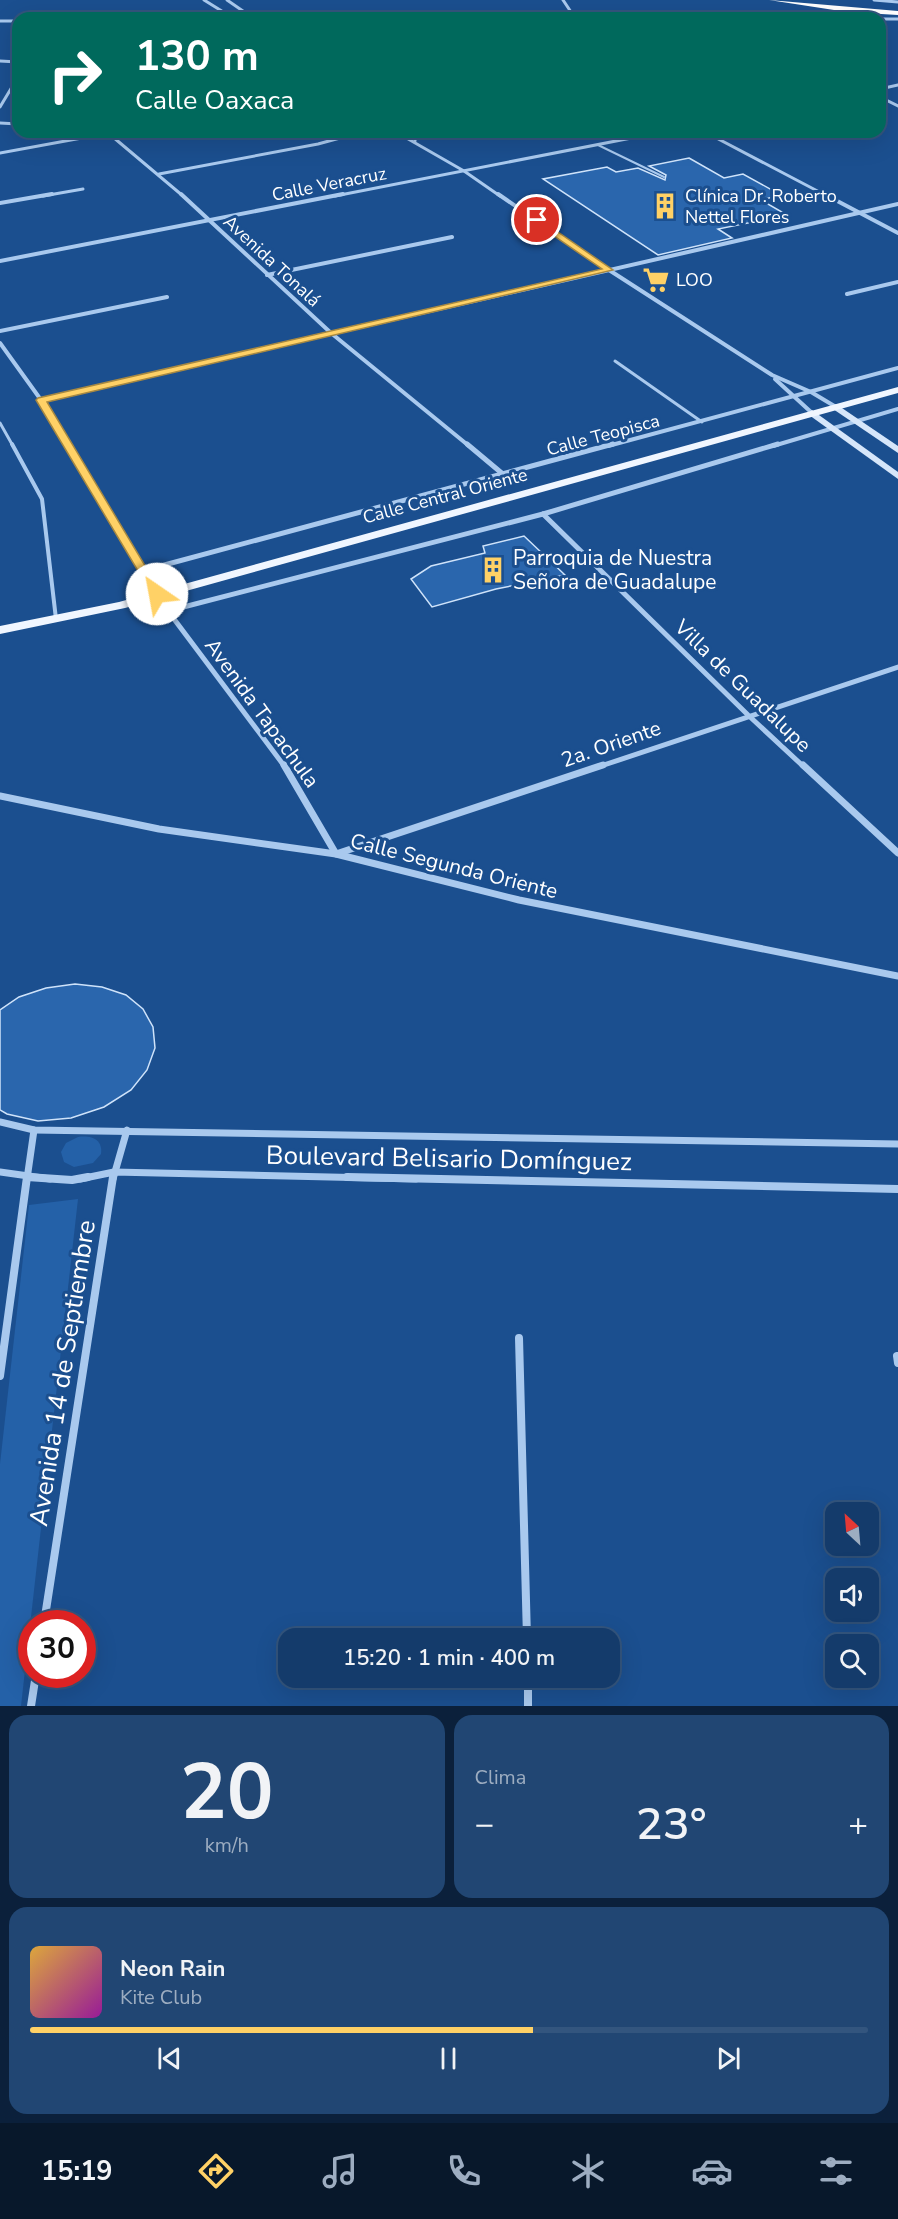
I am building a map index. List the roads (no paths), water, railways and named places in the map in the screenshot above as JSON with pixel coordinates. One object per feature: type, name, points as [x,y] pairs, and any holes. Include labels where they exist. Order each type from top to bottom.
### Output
[{"type":"highway","points":[[773,0],[881,12]]},
{"type":"highway","points":[[816,0],[898,8]]},
{"type":"main road","name":"Calle Central Oriente","points":[[0,630],[157,594],[898,390]]},
{"type":"main road","points":[[836,407],[898,450]]},
{"type":"main road","points":[[812,413],[898,476]]},
{"type":"street","points":[[204,0],[223,12]]},
{"type":"street","points":[[228,0],[245,12]]},
{"type":"street","points":[[874,0],[898,2]]},
{"type":"street","points":[[0,107],[12,87]]},
{"type":"street","points":[[0,153],[81,138]]},
{"type":"street","name":"Avenida Tonalá","points":[[114,138],[159,174],[331,333],[504,475]]},
{"type":"street","points":[[159,174],[340,138]]},
{"type":"street","points":[[409,138],[464,171],[609,270],[772,375],[811,392],[836,407]]},
{"type":"street","name":"Calle Veracruz","points":[[0,261],[632,138]]},
{"type":"street","points":[[717,138],[898,233]]},
{"type":"street","points":[[0,203],[83,189]]},
{"type":"street","points":[[41,400],[898,204]]},
{"type":"street","points":[[267,275],[452,237]]},
{"type":"street","points":[[847,294],[898,282]]},
{"type":"street","points":[[0,331],[167,297]]},
{"type":"street","name":"Avenida Tapachula","points":[[0,343],[41,400],[168,611],[291,775],[336,854]]},
{"type":"street","name":"Calle Teopisca","points":[[142,571],[898,368]]},
{"type":"street","points":[[772,375],[793,398],[812,413]]},
{"type":"street","points":[[168,611],[543,514],[898,409]]},
{"type":"street","name":"Villa de Guadalupe","points":[[543,514],[748,715],[898,853]]},
{"type":"street","name":"2a. Oriente","points":[[336,854],[898,666]]},
{"type":"street","name":"Calle Segunda Oriente","points":[[0,796],[159,829],[336,854],[519,900],[898,976]]},
{"type":"street","name":"Boulevard Belisario Domínguez","points":[[0,1122],[33,1130],[898,1144]]},
{"type":"street","points":[[0,1376],[33,1130]]},
{"type":"street","name":"Avenida 14 de Septiembre","points":[[46,1610],[114,1172],[127,1131]]},
{"type":"street","name":"Boulevard Belisario Domínguez","points":[[0,1172],[26,1177],[72,1180],[114,1172],[898,1189]]},
{"type":"street","points":[[519,1338],[527,1628]]},
{"type":"street","points":[[31,1706],[34,1688]]},
{"type":"street","points":[[528,1688],[528,1706]]},
{"type":"lane","points":[[598,145],[664,177]]},
{"type":"lane","points":[[615,361],[702,422]]},
{"type":"lane","points":[[0,423],[42,499],[56,619]]},
{"type":"place","name":"Clínica Dr. Roberto Nettel Flores","points":[[665,206]]},
{"type":"place","name":"LOO","points":[[656,280]]},
{"type":"place","name":"Parroquia de Nuestra Señora de Guadalupe","points":[[493,570]]}]
